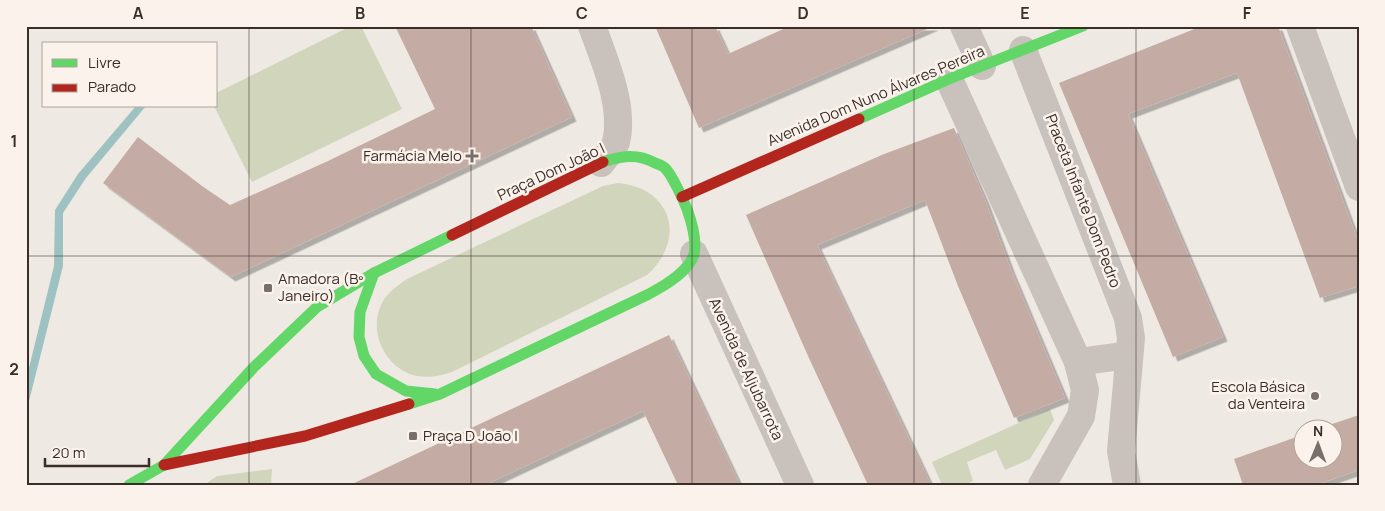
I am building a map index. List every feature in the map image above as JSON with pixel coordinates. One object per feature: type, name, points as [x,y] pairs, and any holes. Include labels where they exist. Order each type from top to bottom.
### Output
[{"type":"street","points":[[592,26],[615,93],[618,122],[616,144],[600,163]]},
{"type":"street","points":[[964,26],[982,66]]},
{"type":"street","name":"Avenida Dom Nuno Álvares Pereira","points":[[682,197],[949,79],[1083,26]]},
{"type":"street","points":[[1300,26],[1359,187]]},
{"type":"street","name":"Praceta Infante Dom Pedro","points":[[1023,50],[1128,318],[1131,338],[1121,451],[1127,485]]},
{"type":"street","points":[[949,79],[1078,362],[1085,390],[1081,416],[1042,485]]},
{"type":"street","name":"Praça Dom João I","points":[[164,466],[254,367],[317,307],[374,273],[600,163],[622,156],[638,156],[665,168],[682,197],[693,224],[694,254]]},
{"type":"street","points":[[129,485],[164,466],[305,436],[440,394],[649,294],[672,281],[686,267],[694,254]]},
{"type":"street","name":"Avenida de Aljubarrota","points":[[694,254],[800,485]]},
{"type":"street","points":[[374,273],[360,312],[359,337],[364,356],[376,374],[406,391],[440,394]]},
{"type":"street","points":[[1078,362],[1129,355]]},
{"type":"green space","points":[[351,26],[361,26],[402,109],[252,182],[215,108],[218,108],[218,92]]},
{"type":"green space","points":[[618,183],[636,187],[651,194],[661,205],[668,217],[670,231],[667,246],[659,261],[647,275],[443,375],[417,376],[396,366],[388,358],[378,337],[378,314],[384,299],[396,287],[407,279],[603,186]]},
{"type":"green space","points":[[1050,409],[1054,420],[1030,459],[1005,470],[996,450],[967,462],[973,481],[964,485],[942,485],[932,462]]},
{"type":"green space","points":[[272,469],[271,485],[204,485],[217,476]]},
{"type":"water","points":[[134,108],[144,108],[86,178],[63,213],[63,266],[26,413],[26,380],[54,266],[55,210],[78,174]]},
{"type":"building","points":[[395,26],[531,26],[572,117],[231,277],[103,183],[138,137],[230,205],[328,161],[435,109]]},
{"type":"building","points":[[655,26],[715,26],[728,54],[790,26],[934,26],[699,128]]},
{"type":"building","points":[[1202,26],[1278,26],[1359,244],[1359,286],[1320,298],[1237,73],[1128,114],[1223,337],[1173,357],[1059,83]]},
{"type":"building","points":[[954,128],[1065,398],[1014,418],[958,286],[925,200],[817,245],[931,485],[868,485],[808,356],[746,215],[884,154]]},
{"type":"building","points":[[669,335],[740,485],[678,485],[643,411],[485,485],[350,485]]},
{"type":"building","points":[[1359,415],[1359,470],[1316,485],[1243,485],[1234,459],[1292,439],[1292,468],[1342,468],[1342,421]]},
{"type":"traffic: fast","points":[[859,119],[949,79],[1083,26]]},
{"type":"traffic: fast","points":[[409,404],[440,394],[649,294],[675,278],[687,267],[694,254],[693,231],[685,205],[668,171],[660,165],[635,157],[616,158],[603,162]]},
{"type":"traffic: fast","points":[[129,485],[164,465],[254,367],[317,307],[374,273],[452,235]]},
{"type":"traffic: fast","points":[[374,273],[360,312],[359,337],[364,356],[376,374],[406,391],[435,394]]},
{"type":"traffic: jam","points":[[682,197],[859,119]]},
{"type":"traffic: jam","points":[[452,235],[603,162]]},
{"type":"traffic: jam","points":[[164,465],[305,436],[409,404]]},
{"type":"place","name":"Farmácia Melo","points":[[472,156]]},
{"type":"place","name":"Amadora (Bº Janeiro)","points":[[268,288]]},
{"type":"place","name":"Escola Básica da Venteira","points":[[1315,396]]},
{"type":"place","name":"Praça D João I","points":[[413,436]]}]
